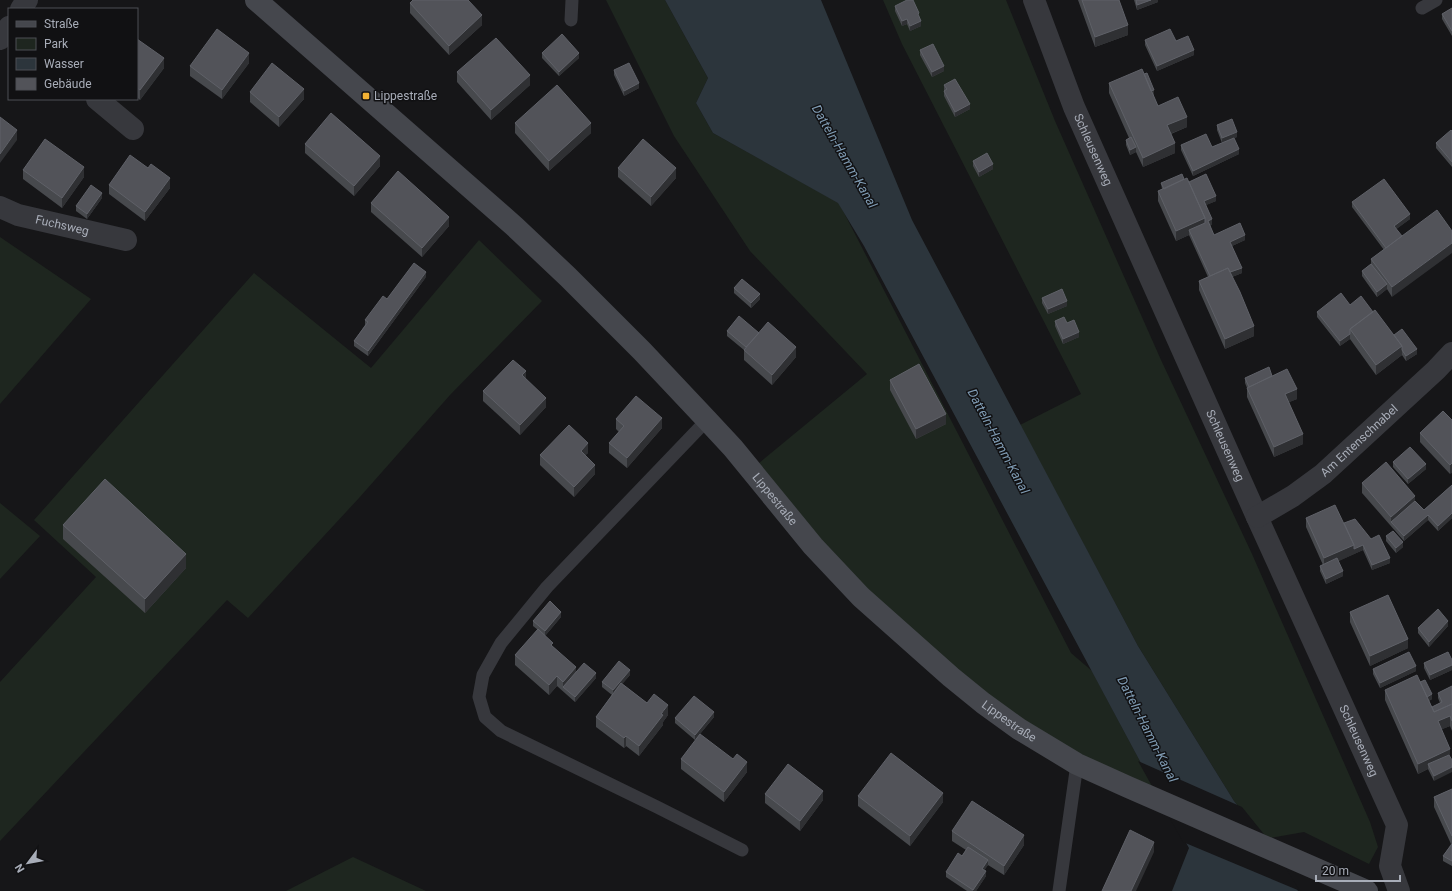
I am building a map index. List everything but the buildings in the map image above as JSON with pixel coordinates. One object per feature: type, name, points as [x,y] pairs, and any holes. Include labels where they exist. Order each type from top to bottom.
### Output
[{"type":"main road","name":"Lippestraße","points":[[256,0],[514,226],[621,330],[708,420],[733,448],[813,546],[861,597],[951,677],[1019,729],[1077,764],[1128,788],[1367,891]]},
{"type":"street","name":"Schleusenweg","points":[[1034,0],[1074,107],[1257,517],[1397,825],[1390,866],[1399,891]]},
{"type":"street","points":[[0,39],[8,28]]},
{"type":"street","points":[[98,100],[133,129]]},
{"type":"street","name":"Fuchsweg","points":[[0,207],[18,215],[126,240]]},
{"type":"street","name":"Am Entenschnabel","points":[[1257,517],[1293,496],[1323,474],[1436,370],[1452,353]]},
{"type":"lane","points":[[571,20],[572,0]]},
{"type":"lane","points":[[1422,8],[1436,0]]},
{"type":"lane","points":[[708,420],[548,587],[501,643],[483,674],[480,697],[485,717],[501,730],[742,850]]},
{"type":"lane","points":[[1059,891],[1077,764]]},
{"type":"green space","points":[[606,0],[665,0],[708,78],[696,103],[713,133],[839,203],[1071,653],[1092,671],[1157,793],[1085,758],[972,687],[852,582],[753,468],[867,374],[750,251],[674,136]]},
{"type":"green space","points":[[883,0],[1006,0],[1055,121],[1161,360],[1252,554],[1370,822],[1378,847],[1369,864],[1304,832],[1265,839],[1234,801],[1138,646],[1020,425],[1081,394],[902,44]]},
{"type":"green space","points":[[0,237],[91,299],[0,404]]},
{"type":"green space","points":[[479,240],[542,301],[450,395],[359,498],[248,618],[227,600],[0,841],[0,682],[96,577],[34,520],[254,273],[371,368]]},
{"type":"green space","points":[[0,503],[40,536],[0,579]]},
{"type":"green space","points":[[353,857],[426,891],[286,891]]},
{"type":"water","name":"Datteln-Hamm-Kanal","points":[[665,0],[821,0],[912,220],[1138,646],[1234,801],[1265,839],[1298,891],[1172,891],[1189,848],[1142,765],[864,246],[838,203],[713,133],[696,103],[708,78]]},
{"type":"pier","points":[[1138,761],[1242,807],[1267,838],[1300,891],[1183,842]]},
{"type":"place","name":"Lippestraße","points":[[366,96]]}]
